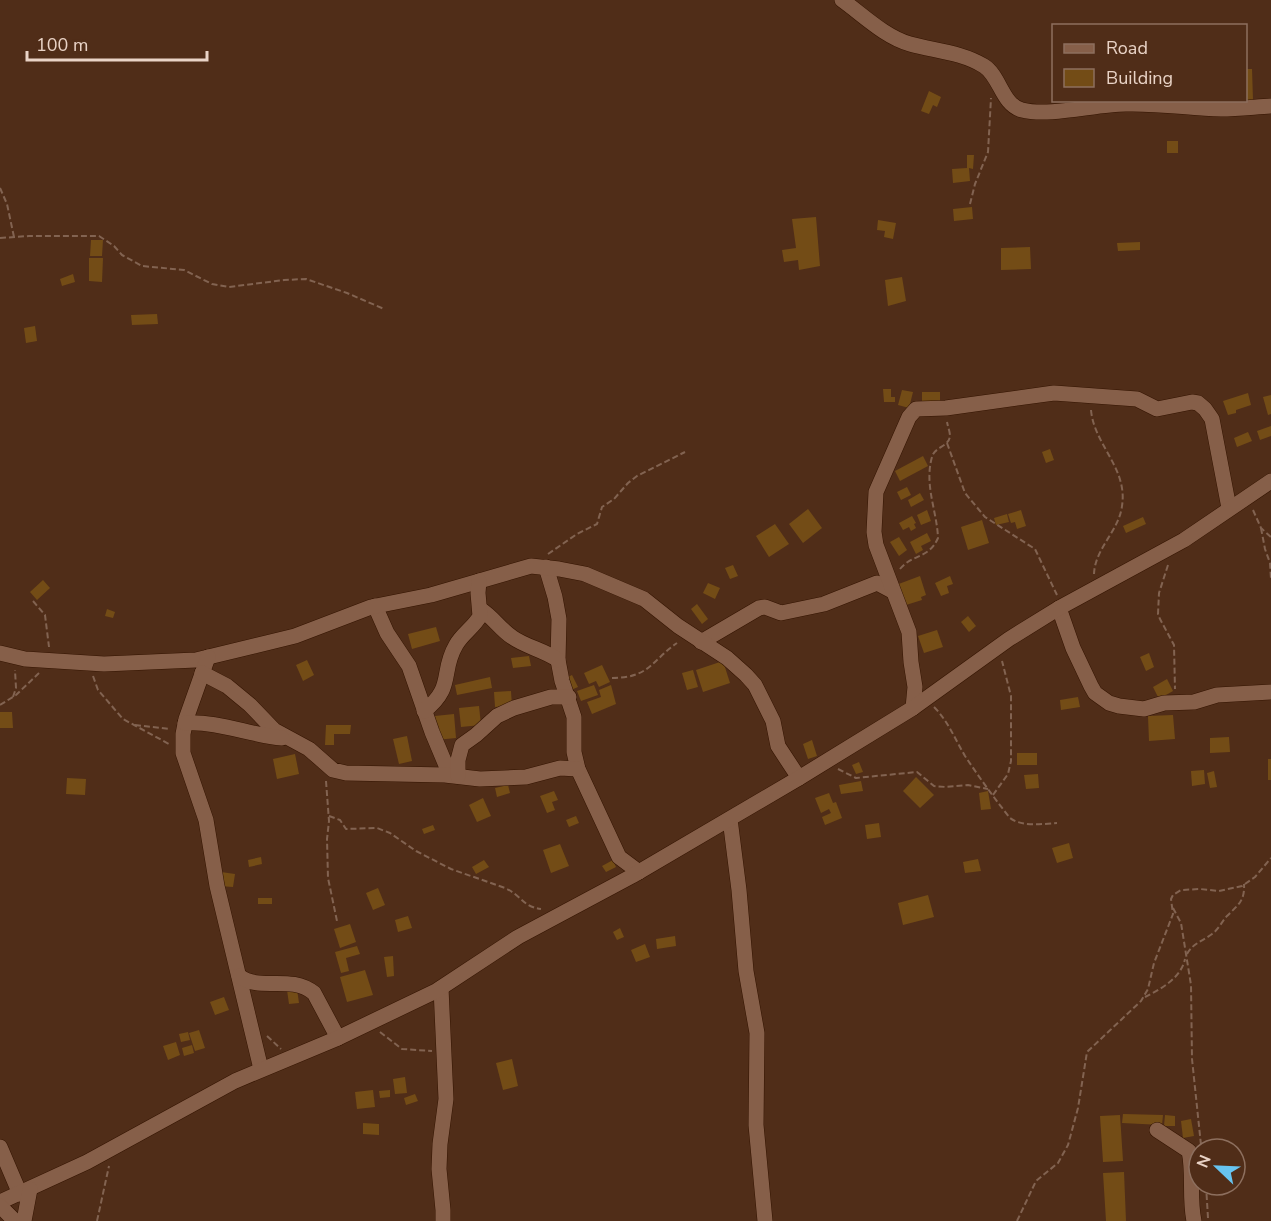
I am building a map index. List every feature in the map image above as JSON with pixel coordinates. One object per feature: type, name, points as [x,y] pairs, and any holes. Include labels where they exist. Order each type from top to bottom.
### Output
[{"type":"street","points":[[842,0],[900,40],[950,52],[986,67],[1010,103],[1018,109],[1058,110],[1123,104],[1160,104],[1221,109],[1271,106]]},
{"type":"street","points":[[913,708],[915,687],[909,632],[874,538],[878,488],[910,414],[916,409],[1054,393],[1141,400],[1157,409],[1191,402],[1202,405],[1209,414],[1215,432],[1229,508]]},
{"type":"street","points":[[15,1221],[0,1204],[87,1162],[261,1069],[338,1038],[441,988],[518,937],[639,872],[799,778],[913,708],[998,647],[1060,607],[1174,545],[1271,481]]},
{"type":"street","points":[[539,567],[555,597],[559,619],[558,660],[562,681],[574,717],[574,752],[578,769],[619,856],[639,872]]},
{"type":"street","points":[[6,654],[49,661],[86,663],[196,660],[295,636],[375,606],[431,595],[539,567],[585,574],[634,594],[727,658],[755,685],[773,721],[778,746],[799,778]]},
{"type":"street","points":[[424,711],[437,701],[447,678],[449,662],[455,647],[480,616],[479,581]]},
{"type":"street","points":[[698,640],[759,608],[765,607],[781,613],[813,606],[878,583],[891,586]]},
{"type":"street","points":[[375,606],[387,633],[409,666],[424,711],[454,775]]},
{"type":"street","points":[[1060,607],[1073,648],[1091,686],[1109,703],[1139,709],[1178,702],[1194,702],[1217,695],[1250,695],[1271,692]]},
{"type":"street","points":[[480,609],[514,638],[558,660]]},
{"type":"street","points":[[208,657],[185,723],[183,734],[185,758],[206,820],[217,886],[261,1069]]},
{"type":"street","points":[[202,673],[227,686],[259,712],[274,730],[309,749],[329,767],[346,773],[454,775],[480,779],[526,777],[560,768],[578,769]]},
{"type":"street","points":[[454,775],[462,745],[497,716],[514,708],[551,697],[569,697]]},
{"type":"street","points":[[185,723],[231,727],[288,739]]},
{"type":"street","points":[[730,819],[746,971],[757,1033],[756,1125],[765,1221]]},
{"type":"street","points":[[239,976],[249,983],[281,983],[308,988],[314,993],[338,1038]]},
{"type":"street","points":[[441,988],[447,1099],[440,1144],[439,1169],[443,1221]]},
{"type":"street","points":[[1157,1130],[1190,1153],[1190,1204],[1194,1221]]},
{"type":"street","points":[[0,1147],[25,1192],[24,1221]]},
{"type":"path","points":[[970,204],[973,189],[988,149],[992,74]]},
{"type":"path","points":[[0,188],[7,204],[14,237]]},
{"type":"path","points":[[0,238],[89,234],[99,236],[114,246],[122,255],[142,266],[184,270],[212,284],[229,287],[306,279],[348,293],[384,309]]},
{"type":"path","points":[[1092,396],[1091,413],[1119,473],[1122,497],[1122,507],[1095,560],[1096,588]]},
{"type":"path","points":[[891,586],[906,562],[930,551],[938,538],[930,494],[930,469],[935,450],[947,443],[950,436],[947,420],[955,406]]},
{"type":"path","points":[[947,443],[964,493],[985,517],[1035,549],[1060,607]]},
{"type":"path","points":[[539,567],[577,534],[597,524],[602,507],[614,499],[632,479],[686,452]]},
{"type":"path","points":[[1248,496],[1262,528],[1271,579]]},
{"type":"path","points":[[1262,528],[1271,537]]},
{"type":"path","points":[[1174,545],[1162,580],[1158,605],[1160,619],[1174,645],[1174,688],[1178,702]]},
{"type":"path","points":[[0,705],[14,697],[49,661],[50,651],[45,615],[33,601]]},
{"type":"path","points":[[612,678],[630,676],[647,669],[674,645],[698,640]]},
{"type":"path","points":[[993,795],[1008,774],[1011,761],[1011,696],[998,647]]},
{"type":"path","points":[[6,654],[16,688],[14,697]]},
{"type":"path","points":[[86,663],[98,690],[117,714],[132,725],[165,741],[185,758]]},
{"type":"path","points":[[926,698],[942,715],[958,745],[1010,818],[1016,822],[1057,823]]},
{"type":"path","points":[[132,725],[168,729],[185,723]]},
{"type":"path","points":[[825,762],[856,778],[912,771],[919,773],[934,786],[968,785],[988,789]]},
{"type":"path","points":[[329,767],[326,790],[329,816],[328,878],[337,921]]},
{"type":"path","points":[[329,816],[340,820],[346,829],[377,828],[390,833],[416,851],[451,869],[512,891],[527,906],[544,909]]},
{"type":"path","points":[[1143,999],[1173,914],[1171,898],[1181,890],[1219,891],[1245,884],[1255,877],[1271,858]]},
{"type":"path","points":[[1017,1221],[1036,1181],[1058,1163],[1068,1145],[1078,1108],[1086,1052],[1143,999],[1160,990],[1181,971],[1193,945],[1214,934],[1227,916],[1239,906],[1244,895],[1245,884]]},
{"type":"path","points":[[1173,908],[1181,923],[1191,985],[1192,1059],[1201,1137]]},
{"type":"path","points":[[369,1022],[402,1049],[444,1053]]},
{"type":"path","points":[[251,1023],[290,1058]]},
{"type":"path","points":[[97,1221],[107,1180],[111,1148]]},
{"type":"path","points":[[1207,1197],[1208,1221]]},
{"type":"building","points":[[1247,69],[1252,69],[1253,100],[1247,100]]},
{"type":"building","points":[[929,91],[941,97],[937,107],[933,105],[929,114],[921,111]]},
{"type":"building","points":[[1167,141],[1178,141],[1178,153],[1167,153]]},
{"type":"building","points":[[967,155],[974,155],[973,169],[969,168],[970,181],[953,183],[952,169],[967,168]]},
{"type":"building","points":[[972,207],[973,219],[954,221],[953,209]]},
{"type":"building","points":[[816,217],[820,266],[799,270],[798,260],[784,262],[782,250],[796,248],[792,219]]},
{"type":"building","points":[[878,220],[896,223],[893,239],[884,237],[885,231],[877,230]]},
{"type":"building","points":[[91,240],[103,240],[102,256],[90,256]]},
{"type":"building","points":[[1140,242],[1140,250],[1118,251],[1117,243]]},
{"type":"building","points":[[1030,247],[1031,269],[1001,270],[1001,248]]},
{"type":"building","points":[[89,258],[103,258],[102,282],[89,281]]},
{"type":"building","points":[[73,274],[75,282],[62,286],[60,279]]},
{"type":"building","points":[[902,277],[906,301],[888,306],[885,280]]},
{"type":"building","points":[[157,314],[158,324],[132,325],[131,315]]},
{"type":"building","points":[[35,326],[37,341],[26,343],[24,328]]},
{"type":"building","points":[[883,389],[891,389],[891,397],[895,397],[895,402],[884,402]]},
{"type":"building","points":[[902,390],[913,392],[909,408],[898,405]]},
{"type":"building","points":[[922,392],[940,392],[940,401],[933,401],[933,404],[922,404]]},
{"type":"building","points":[[1248,393],[1251,405],[1228,415],[1223,401]]},
{"type":"building","points":[[1271,395],[1271,414],[1268,415],[1263,397]]},
{"type":"building","points":[[1271,426],[1271,436],[1260,440],[1257,431]]},
{"type":"building","points":[[1248,432],[1252,441],[1237,447],[1234,438]]},
{"type":"building","points":[[1050,449],[1054,460],[1046,463],[1042,452]]},
{"type":"building","points":[[923,456],[928,466],[900,481],[895,471]]},
{"type":"building","points":[[907,487],[911,495],[901,500],[897,492]]},
{"type":"building","points":[[920,493],[924,500],[911,507],[908,500]]},
{"type":"building","points":[[808,509],[822,528],[803,543],[789,524]]},
{"type":"building","points":[[927,510],[931,521],[921,525],[917,515]]},
{"type":"building","points":[[1021,510],[1026,526],[1017,529],[1015,522],[1011,523],[1008,514]]},
{"type":"building","points":[[1007,514],[1009,522],[996,525],[994,518]]},
{"type":"building","points":[[912,516],[916,528],[911,531],[909,527],[903,530],[899,523]]},
{"type":"building","points":[[1143,517],[1146,524],[1126,533],[1123,526]]},
{"type":"building","points":[[982,520],[989,543],[968,550],[961,527]]},
{"type":"building","points":[[775,524],[789,544],[769,557],[756,536]]},
{"type":"building","points":[[927,533],[931,541],[921,546],[923,550],[916,554],[910,542]]},
{"type":"building","points":[[899,537],[907,550],[899,556],[890,542]]},
{"type":"building","points":[[733,565],[738,576],[730,579],[725,568]]},
{"type":"building","points":[[920,576],[926,595],[921,597],[922,600],[906,605],[896,585]]},
{"type":"building","points":[[950,576],[953,584],[947,586],[949,593],[941,596],[935,583]]},
{"type":"building","points":[[43,580],[50,588],[37,600],[30,592]]},
{"type":"building","points":[[708,583],[720,588],[715,599],[703,593]]},
{"type":"building","points":[[697,604],[708,619],[702,624],[691,609]]},
{"type":"building","points":[[107,609],[115,612],[113,618],[105,616]]},
{"type":"building","points":[[968,616],[976,626],[969,632],[961,622]]},
{"type":"building","points":[[436,627],[440,641],[412,649],[408,634]]},
{"type":"building","points":[[937,630],[943,647],[924,653],[918,636]]},
{"type":"building","points":[[1149,653],[1154,667],[1146,671],[1140,657]]},
{"type":"building","points":[[529,656],[531,666],[513,668],[511,658]]},
{"type":"building","points":[[307,660],[314,675],[303,681],[296,665]]},
{"type":"building","points":[[723,661],[730,683],[703,692],[696,670]]},
{"type":"building","points":[[602,665],[610,682],[599,687],[596,681],[589,684],[584,673]]},
{"type":"building","points":[[693,670],[698,687],[687,690],[682,673]]},
{"type":"building","points":[[572,675],[578,687],[571,690],[566,678]]},
{"type":"building","points":[[490,677],[492,688],[457,695],[455,685]]},
{"type":"building","points":[[1167,679],[1173,691],[1159,699],[1153,687]]},
{"type":"building","points":[[594,685],[598,695],[581,701],[577,691]]},
{"type":"building","points":[[611,685],[616,704],[592,714],[587,702],[601,697],[599,690]]},
{"type":"building","points":[[511,691],[512,706],[495,707],[494,692]]},
{"type":"building","points":[[1078,697],[1080,707],[1061,710],[1060,700]]},
{"type":"building","points":[[479,706],[481,725],[461,727],[459,708]]},
{"type":"building","points":[[0,712],[12,712],[13,728],[0,728]]},
{"type":"building","points":[[454,714],[456,738],[436,740],[435,716]]},
{"type":"building","points":[[1173,715],[1175,739],[1149,741],[1148,716]]},
{"type":"building","points":[[326,725],[351,725],[350,734],[334,734],[334,745],[325,745]]},
{"type":"building","points":[[407,736],[412,761],[399,764],[393,739]]},
{"type":"building","points":[[1229,737],[1230,752],[1210,753],[1210,738]]},
{"type":"building","points":[[812,740],[817,756],[808,759],[803,744]]},
{"type":"building","points":[[1017,753],[1037,753],[1037,765],[1017,765]]},
{"type":"building","points":[[295,754],[299,774],[277,779],[273,759]]},
{"type":"building","points":[[1268,759],[1271,759],[1271,780],[1268,780]]},
{"type":"building","points":[[859,762],[863,772],[856,774],[852,765]]},
{"type":"building","points":[[1204,770],[1205,784],[1192,786],[1191,771]]},
{"type":"building","points":[[1214,771],[1217,787],[1210,788],[1207,773]]},
{"type":"building","points":[[1038,774],[1039,788],[1026,789],[1024,775]]},
{"type":"building","points":[[916,777],[934,795],[920,808],[903,791]]},
{"type":"building","points":[[67,778],[86,779],[85,795],[66,794]]},
{"type":"building","points":[[861,781],[863,791],[841,794],[839,785]]},
{"type":"building","points":[[508,785],[510,793],[497,797],[495,788]]},
{"type":"building","points":[[554,791],[558,800],[552,802],[555,810],[547,813],[540,796]]},
{"type":"building","points":[[988,791],[991,809],[981,810],[979,793]]},
{"type":"building","points":[[829,793],[833,803],[836,802],[842,818],[825,825],[822,817],[831,813],[829,809],[821,813],[815,798]]},
{"type":"building","points":[[483,798],[491,816],[477,822],[469,805]]},
{"type":"building","points":[[576,816],[579,823],[569,827],[566,820]]},
{"type":"building","points":[[879,823],[881,837],[867,839],[865,825]]},
{"type":"building","points":[[433,825],[435,830],[424,834],[422,829]]},
{"type":"building","points":[[1069,843],[1073,858],[1057,863],[1052,848]]},
{"type":"building","points":[[560,844],[569,866],[551,873],[543,850]]},
{"type":"building","points":[[261,857],[262,864],[249,867],[248,860]]},
{"type":"building","points":[[978,859],[981,871],[965,873],[963,862]]},
{"type":"building","points":[[484,860],[489,867],[476,874],[472,867]]},
{"type":"building","points":[[613,860],[616,867],[606,872],[602,866]]},
{"type":"building","points":[[221,872],[235,874],[233,887],[219,886]]},
{"type":"building","points":[[378,888],[385,905],[373,910],[366,893]]},
{"type":"building","points":[[928,895],[934,917],[903,925],[898,903]]},
{"type":"building","points":[[258,898],[272,898],[272,904],[258,904]]},
{"type":"building","points":[[408,916],[412,928],[398,932],[395,920]]},
{"type":"building","points":[[350,924],[356,942],[340,948],[334,929]]},
{"type":"building","points":[[620,928],[624,937],[617,940],[613,932]]},
{"type":"building","points":[[675,936],[676,946],[657,949],[656,939]]},
{"type":"building","points":[[645,944],[650,957],[636,962],[631,950]]},
{"type":"building","points":[[357,946],[360,954],[346,958],[349,971],[341,973],[335,952]]},
{"type":"building","points":[[393,956],[394,976],[387,977],[384,957]]},
{"type":"building","points":[[365,970],[373,995],[347,1002],[340,977]]},
{"type":"building","points":[[297,989],[299,1003],[289,1004],[287,990]]},
{"type":"building","points":[[224,997],[229,1010],[215,1015],[210,1002]]},
{"type":"building","points":[[199,1030],[205,1048],[195,1051],[189,1033]]},
{"type":"building","points":[[188,1032],[190,1040],[181,1042],[179,1034]]},
{"type":"building","points":[[176,1042],[180,1055],[168,1060],[163,1046]]},
{"type":"building","points":[[192,1045],[194,1053],[184,1056],[182,1048]]},
{"type":"building","points":[[512,1059],[518,1086],[503,1090],[496,1063]]},
{"type":"building","points":[[405,1077],[407,1093],[395,1094],[393,1079]]},
{"type":"building","points":[[373,1090],[375,1107],[357,1109],[355,1092]]},
{"type":"building","points":[[390,1090],[390,1097],[380,1098],[379,1091]]},
{"type":"building","points":[[415,1094],[418,1101],[406,1105],[404,1098]]},
{"type":"building","points":[[1123,1114],[1163,1115],[1162,1125],[1122,1123]]},
{"type":"building","points":[[1120,1115],[1123,1161],[1103,1162],[1100,1116]]},
{"type":"building","points":[[1165,1115],[1175,1116],[1175,1126],[1164,1126]]},
{"type":"building","points":[[1191,1119],[1194,1136],[1183,1138],[1181,1121]]},
{"type":"building","points":[[363,1123],[379,1124],[379,1135],[363,1134]]},
{"type":"building","points":[[1124,1172],[1126,1221],[1106,1221],[1103,1173]]}]
